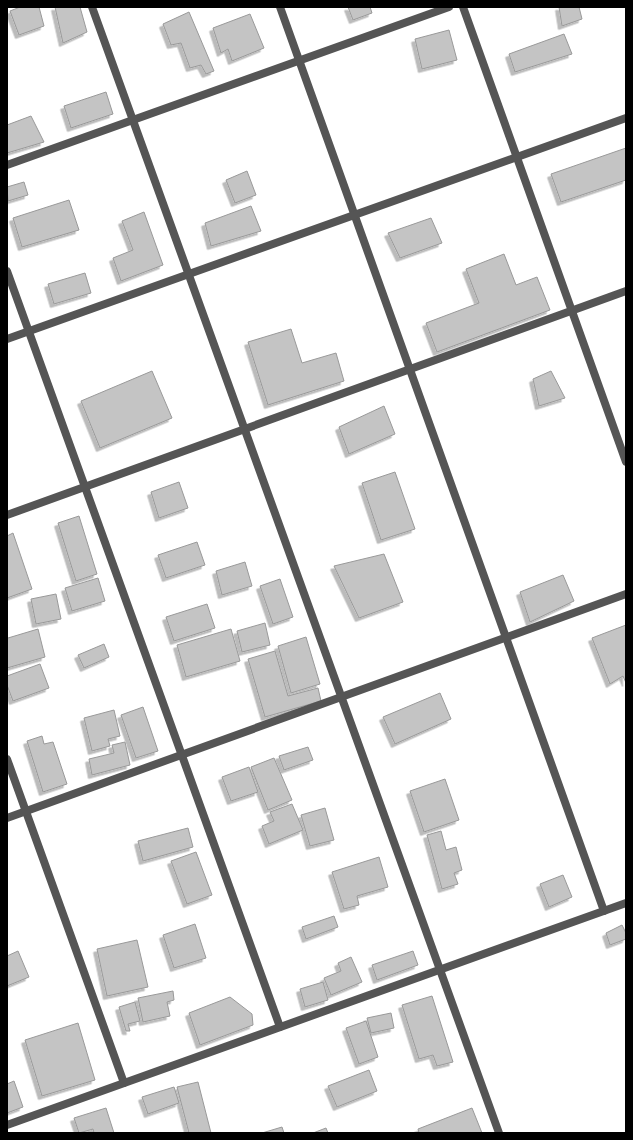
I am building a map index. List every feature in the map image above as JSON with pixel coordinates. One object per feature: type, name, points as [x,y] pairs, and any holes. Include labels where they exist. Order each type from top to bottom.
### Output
[{"type":"street","points":[[92,7],[499,1133]]},
{"type":"street","points":[[280,7],[604,911]]},
{"type":"street","points":[[7,165],[449,7]]},
{"type":"street","points":[[463,7],[626,462]]},
{"type":"street","points":[[7,339],[626,118]]},
{"type":"street","points":[[7,271],[280,1027]]},
{"type":"street","points":[[7,515],[626,291]]},
{"type":"street","points":[[7,818],[626,594]]},
{"type":"street","points":[[7,759],[124,1083]]},
{"type":"street","points":[[7,1126],[626,903]]},
{"type":"building","points":[[20,7],[39,7],[44,26],[19,35],[10,11]]},
{"type":"building","points":[[55,7],[80,7],[87,32],[63,43]]},
{"type":"building","points":[[348,7],[370,7],[372,13],[353,20]]},
{"type":"building","points":[[559,7],[579,7],[582,19],[562,26]]},
{"type":"building","points":[[189,12],[214,71],[206,74],[201,65],[190,68],[181,43],[171,45],[163,24]]},
{"type":"building","points":[[250,14],[264,48],[232,61],[228,49],[221,53],[213,28]]},
{"type":"building","points":[[449,30],[457,60],[422,69],[415,39]]},
{"type":"building","points":[[564,34],[572,54],[515,72],[509,54]]},
{"type":"building","points":[[106,92],[113,114],[71,128],[64,106]]},
{"type":"building","points":[[31,116],[44,142],[7,153],[7,125]]},
{"type":"building","points":[[626,148],[626,180],[561,202],[551,174]]},
{"type":"building","points":[[247,171],[256,195],[235,203],[226,180]]},
{"type":"building","points":[[24,182],[28,195],[8,201],[7,187]]},
{"type":"building","points":[[69,200],[79,230],[22,247],[13,218]]},
{"type":"building","points":[[251,206],[261,231],[211,246],[205,223]]},
{"type":"building","points":[[144,212],[163,265],[121,281],[113,258],[133,250],[122,221]]},
{"type":"building","points":[[431,218],[442,243],[400,258],[388,233]]},
{"type":"building","points":[[504,254],[516,285],[537,277],[550,310],[437,352],[426,323],[479,303],[466,269]]},
{"type":"building","points":[[85,273],[91,293],[54,304],[48,284]]},
{"type":"building","points":[[291,329],[302,363],[336,353],[344,381],[268,405],[248,342]]},
{"type":"building","points":[[152,371],[172,418],[100,448],[81,401]]},
{"type":"building","points":[[551,371],[565,398],[539,406],[533,379]]},
{"type":"building","points":[[384,406],[395,434],[349,454],[339,427]]},
{"type":"building","points":[[395,472],[415,529],[381,540],[362,483]]},
{"type":"building","points":[[179,482],[188,508],[159,518],[151,492]]},
{"type":"building","points":[[79,516],[97,574],[76,581],[58,523]]},
{"type":"building","points":[[13,533],[32,589],[7,598],[7,536]]},
{"type":"building","points":[[197,542],[205,565],[166,578],[158,555]]},
{"type":"building","points":[[384,554],[403,602],[359,618],[334,566]]},
{"type":"building","points":[[245,562],[252,586],[222,595],[216,571]]},
{"type":"building","points":[[563,575],[574,601],[530,622],[520,592]]},
{"type":"building","points":[[98,578],[105,601],[72,611],[65,588]]},
{"type":"building","points":[[280,579],[293,617],[273,624],[260,586]]},
{"type":"building","points":[[56,594],[61,619],[36,624],[31,599]]},
{"type":"building","points":[[207,604],[215,628],[174,641],[166,617]]},
{"type":"building","points":[[265,623],[270,645],[242,652],[237,631]]},
{"type":"building","points":[[626,625],[626,683],[623,676],[610,684],[592,638]]},
{"type":"building","points":[[38,629],[45,657],[7,668],[7,637],[8,638]]},
{"type":"building","points":[[231,629],[240,661],[186,677],[177,645]]},
{"type":"building","points":[[306,637],[320,684],[291,693],[278,646]]},
{"type":"building","points":[[104,644],[109,657],[84,668],[78,655]]},
{"type":"building","points":[[275,651],[288,696],[318,688],[321,701],[265,717],[248,659]]},
{"type":"building","points":[[40,664],[49,688],[13,701],[7,685],[7,676]]},
{"type":"building","points":[[440,693],[451,719],[395,744],[383,717]]},
{"type":"building","points":[[143,707],[158,751],[136,758],[121,715]]},
{"type":"building","points":[[114,710],[120,736],[108,739],[110,746],[92,751],[84,718]]},
{"type":"building","points":[[42,736],[44,744],[53,742],[67,784],[43,792],[27,741]]},
{"type":"building","points":[[125,742],[130,765],[92,775],[89,759],[114,753],[112,745]]},
{"type":"building","points":[[308,747],[313,760],[284,770],[279,756]]},
{"type":"building","points":[[274,758],[292,800],[268,810],[251,767]]},
{"type":"building","points":[[249,767],[258,792],[231,801],[222,777]]},
{"type":"building","points":[[445,779],[459,820],[424,832],[410,791]]},
{"type":"building","points":[[292,804],[303,830],[269,844],[262,826],[274,821],[270,812]]},
{"type":"building","points":[[325,808],[334,840],[310,846],[301,815]]},
{"type":"building","points":[[188,828],[193,847],[143,861],[138,841]]},
{"type":"building","points":[[441,831],[446,850],[456,847],[462,870],[454,873],[458,884],[442,889],[427,835]]},
{"type":"building","points":[[196,852],[212,895],[187,904],[171,861]]},
{"type":"building","points":[[379,857],[388,887],[357,896],[359,905],[344,909],[332,872]]},
{"type":"building","points":[[563,875],[572,897],[549,907],[540,884]]},
{"type":"building","points":[[334,916],[338,927],[306,939],[302,927]]},
{"type":"building","points":[[195,924],[206,958],[174,968],[163,935]]},
{"type":"building","points":[[622,925],[626,933],[626,939],[610,945],[606,933]]},
{"type":"building","points":[[137,940],[148,987],[107,996],[97,949]]},
{"type":"building","points":[[18,951],[29,977],[7,986],[7,956]]},
{"type":"building","points":[[413,951],[418,965],[377,980],[372,965]]},
{"type":"building","points":[[351,957],[362,982],[331,995],[324,978],[341,971],[338,963]]},
{"type":"building","points":[[323,982],[328,1000],[305,1007],[300,989]]},
{"type":"building","points":[[173,991],[174,1000],[167,1002],[170,1016],[143,1022],[138,998]]},
{"type":"building","points":[[432,996],[453,1062],[437,1066],[433,1055],[419,1059],[402,1005]]},
{"type":"building","points":[[230,997],[252,1014],[253,1025],[200,1045],[189,1013]]},
{"type":"building","points":[[135,1002],[140,1021],[128,1024],[130,1031],[126,1031],[119,1007]]},
{"type":"building","points":[[391,1013],[394,1028],[371,1033],[367,1018]]},
{"type":"building","points":[[366,1021],[378,1057],[359,1064],[346,1028]]},
{"type":"building","points":[[78,1023],[95,1080],[42,1096],[25,1040]]},
{"type":"building","points":[[369,1070],[377,1091],[337,1107],[328,1086]]},
{"type":"building","points":[[14,1081],[23,1107],[7,1113],[7,1084]]},
{"type":"building","points":[[198,1082],[211,1133],[189,1133],[177,1087]]},
{"type":"building","points":[[174,1087],[179,1103],[148,1114],[142,1097]]},
{"type":"building","points":[[106,1108],[114,1133],[94,1133],[93,1129],[79,1133],[74,1118]]},
{"type":"building","points":[[472,1108],[482,1133],[419,1133],[418,1129]]},
{"type":"building","points":[[282,1127],[284,1133],[262,1133]]},
{"type":"building","points":[[326,1128],[328,1133],[313,1133]]}]
